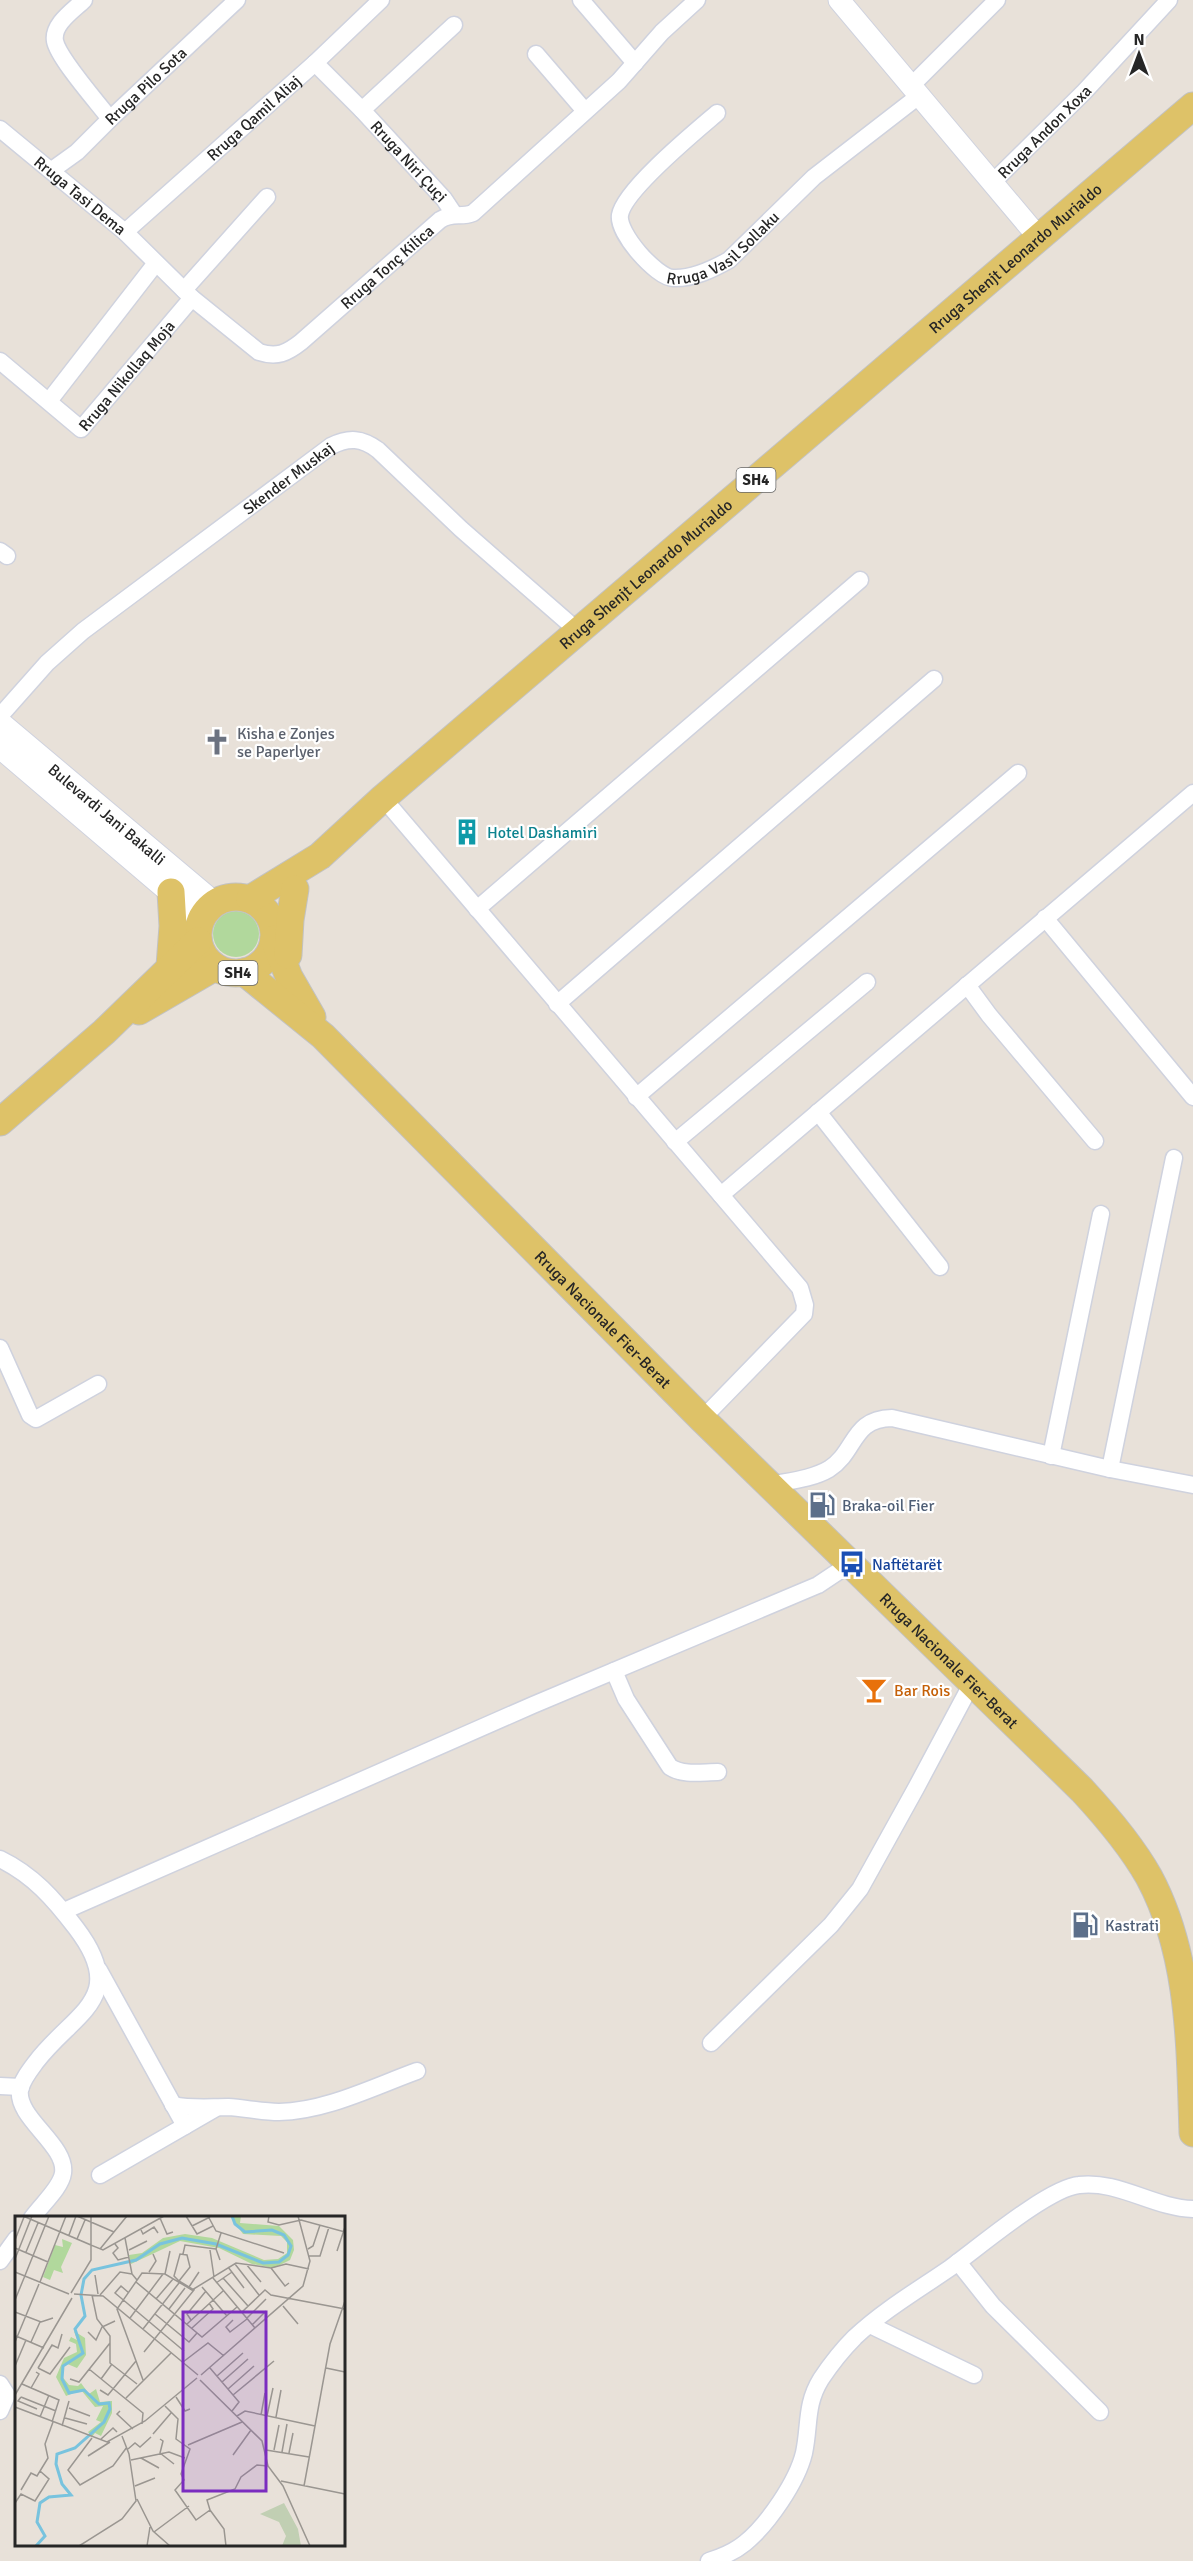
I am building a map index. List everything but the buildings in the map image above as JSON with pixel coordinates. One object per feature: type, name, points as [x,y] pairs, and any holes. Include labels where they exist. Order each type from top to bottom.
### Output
[{"type":"main road","name":"Rruga Shenjt Leonardo Murialdo","points":[[273,933],[295,889],[320,856],[382,798],[1193,106]]},
{"type":"main road","name":"Bulevardi Jani Bakalli","points":[[0,724],[205,921]]},
{"type":"main road","name":"Bulevardi Jani Bakalli","points":[[0,746],[205,921]]},
{"type":"main road","name":"Rruga Shenjt Leonardo Murialdo","points":[[250,899],[320,856]]},
{"type":"main road","points":[[289,977],[287,944],[295,889]]},
{"type":"main road","points":[[170,966],[173,926],[171,892]]},
{"type":"main road","name":"SH4","points":[[0,1122],[104,1032],[170,966],[205,921],[229,897],[250,899]]},
{"type":"main road","points":[[250,899],[265,910],[273,933]]},
{"type":"main road","name":"SH4","points":[[205,921],[206,958],[215,967],[226,971],[244,972],[255,968],[270,951],[273,933]]},
{"type":"main road","name":"Rruga Nacionale Fier-Berat","points":[[273,933],[289,977],[323,1036]]},
{"type":"main road","name":"SH4","points":[[104,1032],[215,967]]},
{"type":"main road","name":"Rruga Nacionale Fier-Berat","points":[[244,972],[323,1036],[702,1419],[1082,1790],[1130,1847],[1157,1894],[1187,1973],[1193,2133]]},
{"type":"street","points":[[84,0],[63,20],[57,29],[55,40],[62,55],[110,119]]},
{"type":"street","name":"Rruga Pilo Sota","points":[[52,170],[77,152],[237,0]]},
{"type":"street","name":"Rruga Qamil Aliaj","points":[[125,232],[315,63],[381,0]]},
{"type":"street","points":[[580,0],[635,63]]},
{"type":"street","name":"Rruga Tonç Kilica","points":[[188,294],[259,352],[281,355],[292,349],[440,220],[454,214],[473,213],[585,111],[697,0]]},
{"type":"street","name":"Rruga Vasil Sollaku","points":[[717,113],[656,167],[632,195],[620,216],[620,224],[630,243],[661,274],[670,278],[714,269],[729,260],[814,177],[916,90],[998,0]]},
{"type":"street","name":"Rruga Andon Xoxa","points":[[993,182],[1084,92],[1168,0]]},
{"type":"street","name":"Rruga Andon Xoxa","points":[[844,2],[1039,238]]},
{"type":"street","name":"Rruga Niri Çuçi","points":[[362,110],[453,25]]},
{"type":"street","points":[[536,54],[585,111]]},
{"type":"street","name":"Rruga Niri Çuçi","points":[[315,63],[444,199],[454,214]]},
{"type":"street","name":"Rruga Tasi Dema","points":[[0,129],[125,232],[188,294]]},
{"type":"street","points":[[188,294],[267,197]]},
{"type":"street","points":[[49,401],[156,263]]},
{"type":"street","name":"Rruga Nikollaq Moja","points":[[0,362],[81,429],[188,294]]},
{"type":"street","name":"Skender Muskaj","points":[[0,716],[47,663],[83,631],[331,446],[352,439],[369,443],[378,450],[461,529],[579,632]]},
{"type":"street","points":[[477,909],[860,580]]},
{"type":"street","points":[[557,1004],[934,679]]},
{"type":"street","points":[[636,1097],[1018,773]]},
{"type":"street","points":[[721,1195],[1193,792]]},
{"type":"street","points":[[382,798],[800,1288],[805,1305],[804,1314],[702,1419]]},
{"type":"street","points":[[1046,918],[1193,1097]]},
{"type":"street","points":[[675,1142],[867,982]]},
{"type":"street","points":[[968,985],[989,1015],[1095,1141]]},
{"type":"street","points":[[818,1112],[940,1267]]},
{"type":"street","points":[[1110,1469],[1174,1158]]},
{"type":"street","points":[[1051,1455],[1101,1214]]},
{"type":"street","points":[[0,1348],[30,1414],[36,1419],[98,1384]]},
{"type":"street","points":[[770,1485],[815,1475],[828,1469],[838,1462],[868,1422],[878,1418],[891,1418],[1110,1469],[1193,1485]]},
{"type":"street","points":[[64,1911],[818,1584],[839,1571],[847,1561]]},
{"type":"street","points":[[614,1671],[626,1699],[670,1767],[689,1773],[718,1772]]},
{"type":"street","points":[[711,2043],[831,1925],[860,1888],[972,1683]]},
{"type":"street","points":[[0,1859],[17,1867],[37,1882],[64,1911],[83,1937],[98,1970],[185,2126]]},
{"type":"street","points":[[33,2216],[58,2183],[63,2175],[63,2168],[55,2150],[24,2106],[20,2097],[21,2087],[41,2055],[92,2002],[99,1986],[98,1970]]},
{"type":"street","points":[[173,2105],[188,2108],[218,2107],[278,2112],[300,2109],[325,2104],[417,2071]]},
{"type":"street","points":[[0,2086],[21,2087]]},
{"type":"street","points":[[100,2175],[218,2107]]},
{"type":"street","points":[[709,2561],[729,2554],[746,2542],[781,2500],[796,2476],[803,2456],[808,2409],[812,2394],[835,2358],[903,2298],[958,2262],[1037,2204],[1070,2186],[1093,2184],[1111,2187],[1165,2205],[1193,2209]]},
{"type":"street","points":[[0,2260],[15,2240]]},
{"type":"street","points":[[958,2262],[993,2306],[1100,2412]]},
{"type":"street","points":[[870,2325],[974,2375]]},
{"type":"street","points":[[0,2384],[7,2395],[0,2412]]},
{"type":"green space","points":[[241,911],[253,917],[258,925],[258,943],[253,951],[245,956],[231,957],[223,954],[216,947],[213,929],[216,921],[223,914]]},
{"type":"place","name":"Kisha e Zonjes se Paperlyer","points":[[217,742]]},
{"type":"place","name":"Hotel Dashamiri","points":[[467,832]]},
{"type":"place","name":"Braka-oil Fier","points":[[822,1505]]},
{"type":"place","name":"Naftëtarët","points":[[852,1564]]},
{"type":"place","name":"Bar Rois","points":[[874,1690]]},
{"type":"place","name":"Kastrati","points":[[1085,1925]]}]
